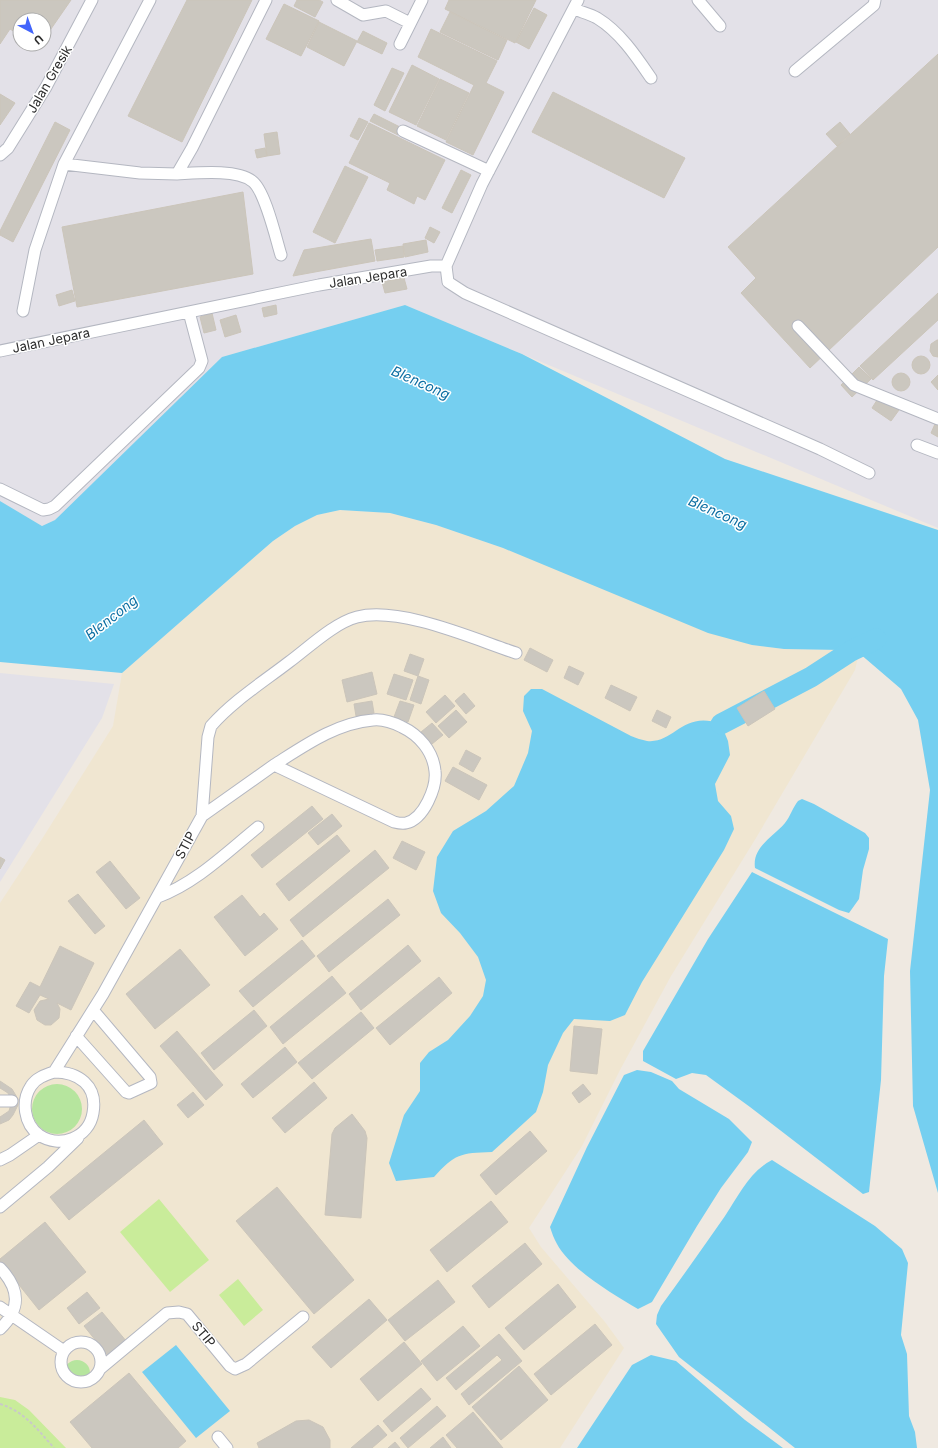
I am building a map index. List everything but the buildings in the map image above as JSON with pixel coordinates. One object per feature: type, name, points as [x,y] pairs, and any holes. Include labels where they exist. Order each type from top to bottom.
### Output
[{"type":"street","name":"Jalan Gresik","points":[[0,155],[8,148],[46,87],[92,0]]},
{"type":"street","points":[[23,311],[35,250],[64,164],[150,0]]},
{"type":"street","points":[[176,174],[192,148],[266,0]]},
{"type":"street","points":[[336,0],[363,15],[386,11],[410,23]]},
{"type":"street","points":[[400,44],[422,0]]},
{"type":"street","points":[[698,0],[720,26]]},
{"type":"street","points":[[795,71],[874,5],[875,0]]},
{"type":"street","points":[[651,78],[635,54],[620,38],[576,4],[489,171],[446,266],[448,282],[465,293],[820,449],[868,473]]},
{"type":"street","points":[[403,131],[489,171]]},
{"type":"street","points":[[64,164],[140,173],[232,174],[245,177],[254,182],[261,191],[280,255]]},
{"type":"street","name":"Jalan Jepara","points":[[0,351],[320,284],[431,266],[446,266]]},
{"type":"street","points":[[0,489],[43,510],[55,506],[199,368],[202,361],[189,312]]},
{"type":"street","points":[[798,326],[854,385],[938,419]]},
{"type":"street","points":[[917,445],[938,453]]},
{"type":"street","points":[[202,816],[208,737],[211,726],[272,676],[342,624],[358,617],[397,616],[418,621],[516,653]]},
{"type":"street","name":"STIP","points":[[54,1072],[93,1010],[158,897],[202,816],[274,765],[325,734],[350,725],[374,720],[394,724],[411,731],[423,742],[429,751],[435,769],[436,782],[431,796],[423,810],[407,823],[400,823],[394,822],[274,765]]},
{"type":"street","points":[[158,897],[175,891],[193,879],[258,827]]},
{"type":"street","points":[[76,1036],[126,1092],[129,1093],[151,1082],[150,1077],[93,1010]]},
{"type":"street","points":[[0,1101],[19,1100],[41,1076],[54,1072],[67,1072],[80,1078],[89,1088],[94,1100],[93,1114],[88,1126],[48,1167],[0,1207]]},
{"type":"street","points":[[19,1100],[29,1125],[39,1134],[51,1140],[65,1140],[78,1137]]},
{"type":"street","points":[[0,1160],[10,1155],[39,1134]]},
{"type":"street","points":[[0,1268],[10,1279],[16,1292],[15,1307],[12,1315],[0,1329]]},
{"type":"street","points":[[0,1306],[64,1352],[71,1345],[78,1342],[86,1342],[93,1346],[99,1351],[102,1358],[101,1368]]},
{"type":"street","name":"STIP","points":[[64,1352],[61,1365],[64,1373],[77,1382],[85,1382],[92,1379],[101,1368],[167,1313],[179,1312],[187,1314],[230,1366],[235,1369],[246,1364],[303,1317]]},
{"type":"street","points":[[218,1437],[227,1448]]},
{"type":"path","points":[[0,1404],[11,1407],[24,1417],[36,1427],[54,1448]]},
{"type":"shaded area","points":[[0,0],[938,0],[938,528],[405,305],[222,357],[55,520],[42,526],[0,501]]},
{"type":"shaded area","points":[[340,510],[390,513],[436,525],[503,548],[752,645],[784,649],[841,650],[859,653],[855,670],[756,838],[671,976],[620,1070],[582,1146],[529,1228],[541,1247],[605,1322],[624,1348],[560,1448],[0,1448],[0,903],[113,726],[122,673],[273,541],[295,526],[317,515]]},
{"type":"shaded area","points":[[0,673],[114,684],[102,718],[0,882]]},
{"type":"green space","points":[[57,1084],[66,1086],[77,1095],[82,1109],[80,1118],[71,1129],[57,1134],[48,1132],[37,1123],[32,1109],[34,1100],[43,1089]]},
{"type":"green space","points":[[159,1199],[209,1260],[170,1292],[120,1232]]},
{"type":"green space","points":[[238,1279],[263,1310],[244,1326],[219,1295]]},
{"type":"green space","points":[[77,1360],[86,1364],[90,1373],[86,1382],[77,1386],[68,1382],[64,1373],[68,1364]]},
{"type":"green space","points":[[0,1397],[15,1400],[29,1410],[66,1448],[0,1448]]},
{"type":"water","name":"Blencong","points":[[405,305],[522,354],[725,459],[938,530],[938,1193],[913,1106],[910,971],[930,790],[918,720],[901,689],[859,653],[841,650],[784,649],[752,645],[708,633],[503,548],[436,525],[390,513],[340,510],[317,515],[295,526],[273,541],[122,673],[0,662],[0,501],[42,526],[55,520],[222,357]]},
{"type":"water","points":[[531,689],[542,689],[631,736],[647,741],[657,741],[665,738],[680,728],[697,721],[708,721],[721,724],[728,741],[730,755],[715,784],[718,801],[731,816],[734,829],[724,850],[642,982],[625,1015],[610,1021],[574,1019],[563,1033],[548,1065],[543,1092],[536,1112],[492,1152],[472,1153],[459,1156],[447,1164],[434,1177],[396,1181],[389,1163],[404,1115],[420,1091],[420,1063],[429,1052],[448,1040],[470,1016],[483,996],[486,980],[478,957],[460,933],[441,913],[433,891],[437,857],[453,831],[486,811],[514,786],[528,753],[532,731],[523,711],[524,696]]},
{"type":"water","points":[[802,799],[814,804],[865,833],[869,838],[869,849],[863,870],[859,899],[849,913],[839,910],[755,868],[755,861],[760,848],[785,823],[796,803]]},
{"type":"water","points":[[752,872],[888,939],[884,976],[881,1080],[869,1192],[863,1194],[706,1075],[692,1073],[676,1079],[643,1061],[643,1051],[708,939]]},
{"type":"water","points":[[637,1070],[651,1072],[672,1081],[679,1089],[729,1119],[752,1142],[748,1152],[721,1188],[697,1226],[652,1302],[638,1309],[593,1281],[572,1263],[563,1254],[550,1227],[587,1147],[624,1075]]},
{"type":"water","points":[[772,1160],[875,1226],[902,1249],[908,1263],[901,1335],[907,1354],[909,1416],[915,1432],[917,1448],[795,1448],[679,1357],[656,1324],[657,1315],[661,1306],[725,1216],[745,1185],[757,1171]]},
{"type":"water","points":[[176,1345],[230,1411],[196,1438],[142,1372]]},
{"type":"water","points":[[651,1355],[676,1361],[745,1420],[783,1448],[577,1448],[632,1365]]},
{"type":"waterway","points":[[721,724],[811,677],[851,651],[876,639]]}]
